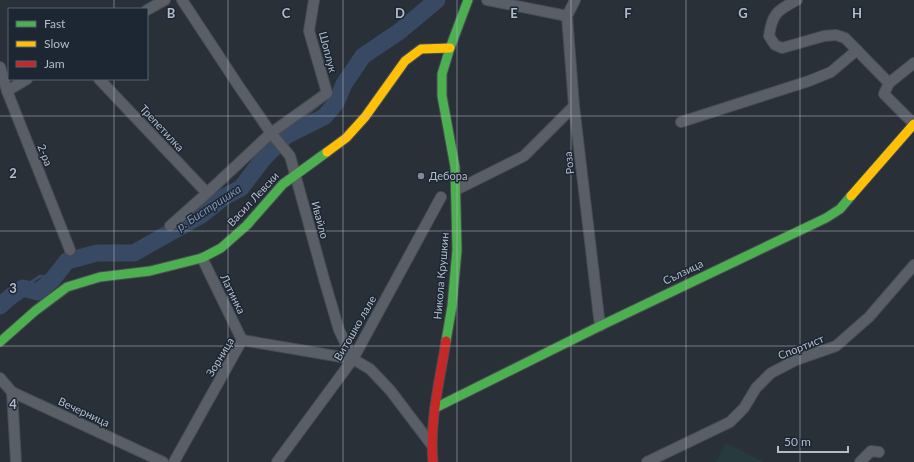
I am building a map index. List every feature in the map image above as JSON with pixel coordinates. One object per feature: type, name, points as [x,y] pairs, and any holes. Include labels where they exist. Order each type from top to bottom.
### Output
[{"type":"street","points":[[148,9],[165,0]]},
{"type":"street","name":"Ивайло","points":[[182,0],[271,133],[290,156],[339,330],[353,359]]},
{"type":"street","name":"Шоплук","points":[[271,133],[327,93],[309,31],[314,0]]},
{"type":"street","name":"Никола Крушкин","points":[[434,462],[431,444],[435,408],[453,299],[457,250],[455,167],[442,96],[442,74],[468,0]]},
{"type":"street","points":[[487,0],[567,16],[575,0]]},
{"type":"street","points":[[797,0],[780,9],[771,22],[769,36],[774,45],[782,48],[824,36],[836,35],[845,38],[889,83]]},
{"type":"street","name":"Роза","points":[[567,16],[574,106],[600,326]]},
{"type":"street","name":"Васил Левски","points":[[0,342],[35,311],[67,287],[100,277],[150,271],[202,258],[221,248],[247,225],[283,184],[346,138],[365,117],[406,61],[421,49],[450,48]]},
{"type":"street","points":[[682,122],[809,81],[831,72],[858,50]]},
{"type":"street","points":[[914,63],[889,83],[884,94],[914,124]]},
{"type":"street","name":"2-ра","points":[[0,67],[7,91],[70,250]]},
{"type":"street","points":[[7,91],[25,80]]},
{"type":"street","name":"Трепетилка","points":[[101,80],[207,194]]},
{"type":"street","points":[[456,190],[524,156],[574,106]]},
{"type":"street","name":"Сълзица","points":[[435,408],[600,326],[826,218],[840,209],[914,124]]},
{"type":"street","points":[[170,226],[207,194],[271,133]]},
{"type":"street","name":"Витошко лале","points":[[277,462],[353,359],[441,197]]},
{"type":"street","name":"Латинка","points":[[202,258],[242,340]]},
{"type":"street","name":"Спортист","points":[[647,462],[730,422],[744,408],[756,388],[770,373],[796,360],[836,346],[869,317],[914,265]]},
{"type":"street","name":"Зорница","points":[[174,462],[242,340],[353,359]]},
{"type":"street","points":[[353,359],[370,369],[390,390],[431,444]]},
{"type":"street","name":"Вечерница","points":[[0,378],[12,392],[163,462]]},
{"type":"street","points":[[12,392],[16,462]]},
{"type":"street","points":[[860,462],[871,451],[879,452]]},
{"type":"green space","points":[[726,443],[764,462],[716,462]]},
{"type":"waterway","name":"р. Бистришка","points":[[0,306],[23,288],[38,292],[53,279],[67,261],[97,253],[134,253],[203,214],[224,197],[241,188],[263,159],[286,136],[324,117],[336,103],[344,84],[363,56],[400,31],[437,0]]},
{"type":"waterway","points":[[286,136],[306,115],[344,84]]},
{"type":"waterway","points":[[23,288],[40,276],[53,279]]},
{"type":"traffic: fast","points":[[446,341],[452,306],[457,250],[455,167],[442,96],[442,74],[468,0]]},
{"type":"traffic: fast","points":[[0,342],[35,311],[67,287],[100,277],[150,271],[202,258],[221,248],[247,225],[283,184],[327,152]]},
{"type":"traffic: fast","points":[[435,408],[600,326],[826,218],[840,209],[851,196]]},
{"type":"traffic: slow","points":[[327,152],[346,138],[365,117],[405,61],[421,49],[450,48]]},
{"type":"traffic: slow","points":[[851,196],[914,124]]},
{"type":"traffic: jam","points":[[433,462],[432,432],[446,341]]},
{"type":"place","name":"Дебора","points":[[421,176]]}]
